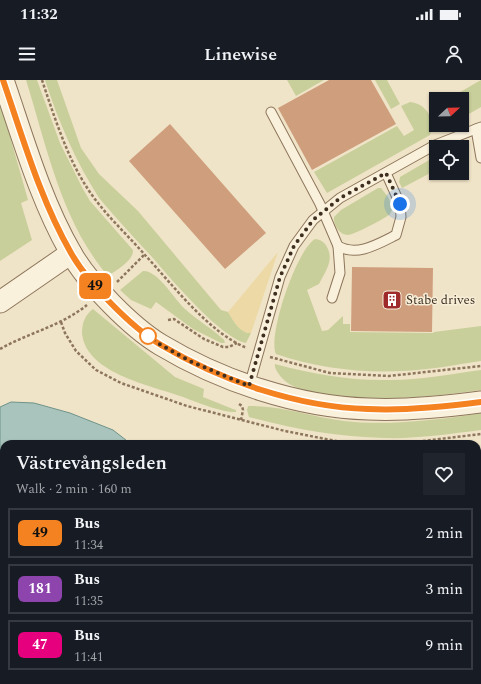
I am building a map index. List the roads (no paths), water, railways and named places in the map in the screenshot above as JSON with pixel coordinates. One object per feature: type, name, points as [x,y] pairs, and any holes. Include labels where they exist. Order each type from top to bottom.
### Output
[{"type":"street","points":[[3,80],[33,169],[50,212],[71,253],[85,274],[105,297],[138,328],[161,345],[192,362],[249,386],[309,403],[366,409],[405,410],[481,402]]},
{"type":"street","points":[[0,302],[71,253]]},
{"type":"lane","points":[[271,112],[320,204],[338,246],[340,273],[332,298]]},
{"type":"lane","points":[[249,386],[280,277],[294,246],[313,220],[340,198],[435,145],[478,128],[481,158]]},
{"type":"lane","points":[[338,246],[345,250],[357,251],[376,246],[396,235],[401,217],[400,204],[386,173]]},
{"type":"water","points":[[11,402],[34,403],[70,413],[113,430],[126,440],[0,440],[0,407]]},
{"type":"place","name":"Stabe drives","points":[[392,300]]}]
